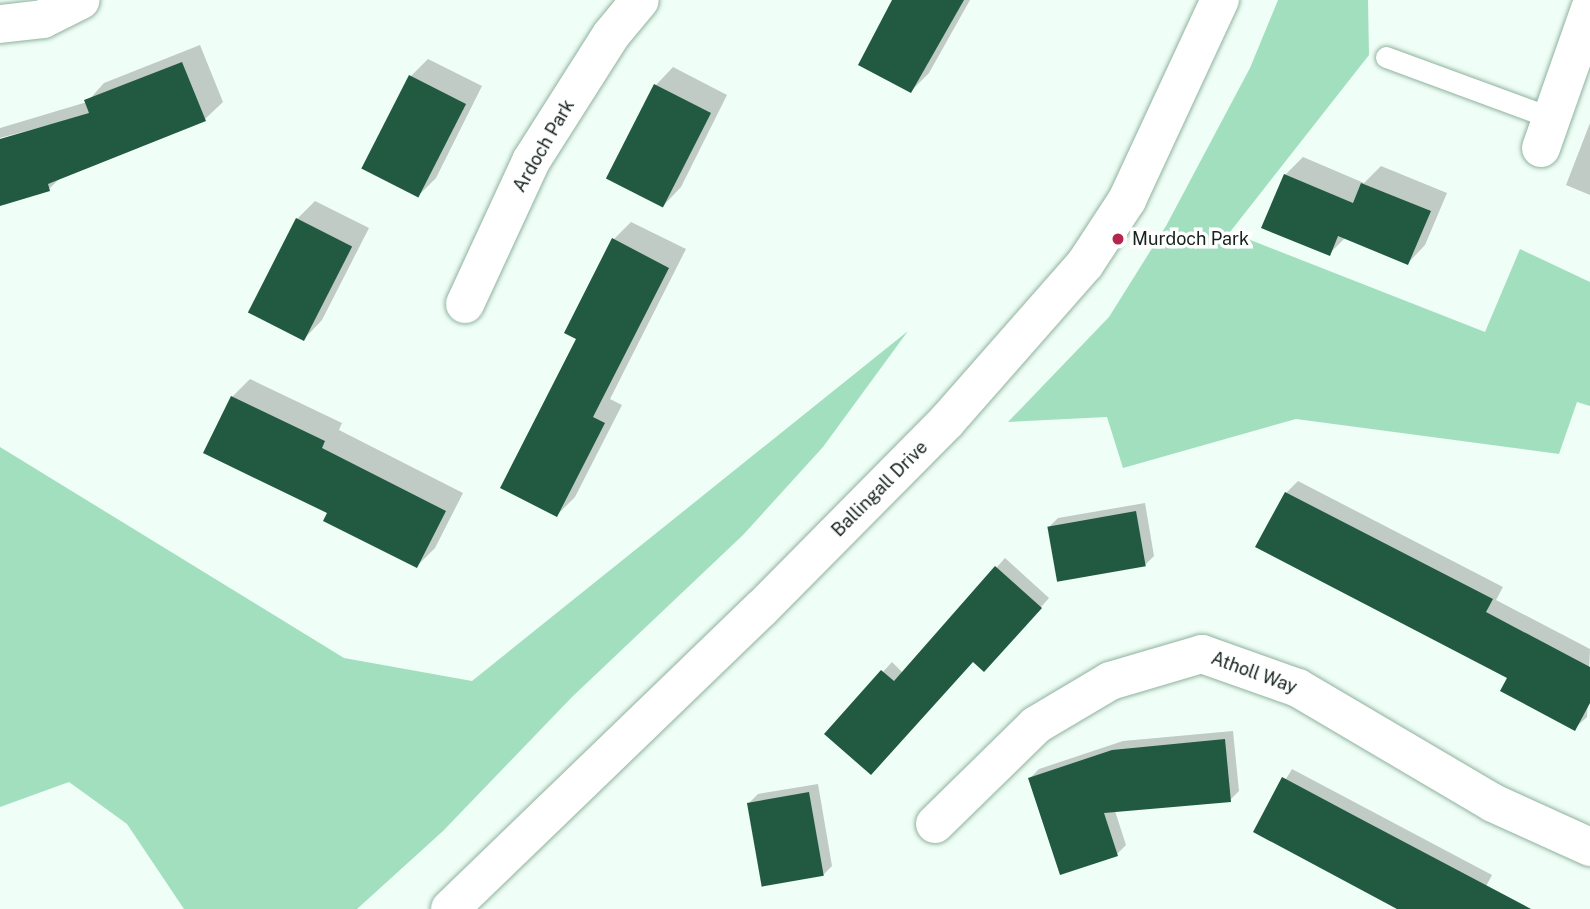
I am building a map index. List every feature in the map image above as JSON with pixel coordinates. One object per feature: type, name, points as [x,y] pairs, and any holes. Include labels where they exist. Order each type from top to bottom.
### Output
[{"type":"street","points":[[0,24],[43,19],[81,0]]},
{"type":"street","name":"Ardoch Park","points":[[466,304],[531,161],[611,35],[640,0]]},
{"type":"street","name":"Ballingall Drive","points":[[450,909],[751,618],[938,431],[1086,264],[1127,200],[1220,0]]},
{"type":"street","points":[[1547,133],[1590,9]]},
{"type":"street","name":"Atholl Way","points":[[935,824],[1036,725],[1110,681],[1202,654],[1298,688],[1493,803],[1590,847]]},
{"type":"lane","points":[[1386,57],[1547,133]]},
{"type":"green space","points":[[1278,0],[1368,0],[1369,55],[1230,232],[1485,332],[1520,249],[1590,282],[1590,406],[1577,402],[1559,454],[1296,419],[1123,468],[1107,417],[1008,422],[1109,317],[1166,226],[1250,68]]},
{"type":"green space","points":[[908,331],[823,447],[743,535],[572,697],[443,831],[357,909],[184,909],[127,824],[69,782],[0,807],[0,447],[344,658],[472,681]]},
{"type":"building","points":[[892,0],[964,0],[911,93],[858,65]]},
{"type":"building","points":[[182,62],[206,121],[48,184],[50,191],[0,206],[0,139],[89,113],[84,100]]},
{"type":"building","points":[[409,75],[466,104],[418,198],[361,169]]},
{"type":"building","points":[[654,84],[711,113],[663,208],[606,178]]},
{"type":"building","points":[[1284,174],[1353,203],[1361,183],[1431,211],[1408,265],[1338,236],[1330,256],[1261,228]]},
{"type":"building","points":[[296,218],[352,247],[304,341],[248,312]]},
{"type":"building","points":[[612,238],[669,268],[593,417],[605,423],[557,517],[500,488],[576,339],[564,333]]},
{"type":"building","points":[[231,396],[325,441],[322,448],[446,511],[417,568],[323,521],[327,513],[203,453]]},
{"type":"building","points":[[1285,492],[1493,599],[1486,612],[1590,667],[1590,703],[1575,731],[1500,691],[1507,678],[1255,547]]},
{"type":"building","points":[[1136,511],[1146,566],[1057,582],[1047,527]]},
{"type":"building","points":[[995,566],[1042,608],[984,672],[973,662],[871,775],[824,734],[881,670],[894,681]]},
{"type":"building","points":[[1225,739],[1231,802],[1104,813],[1118,856],[1060,875],[1028,778],[1112,750]]},
{"type":"building","points":[[1282,777],[1531,909],[1397,909],[1253,832]]},
{"type":"building","points":[[809,792],[824,876],[762,887],[747,803]]},
{"type":"place","name":"Murdoch Park","points":[[1118,239]]}]
